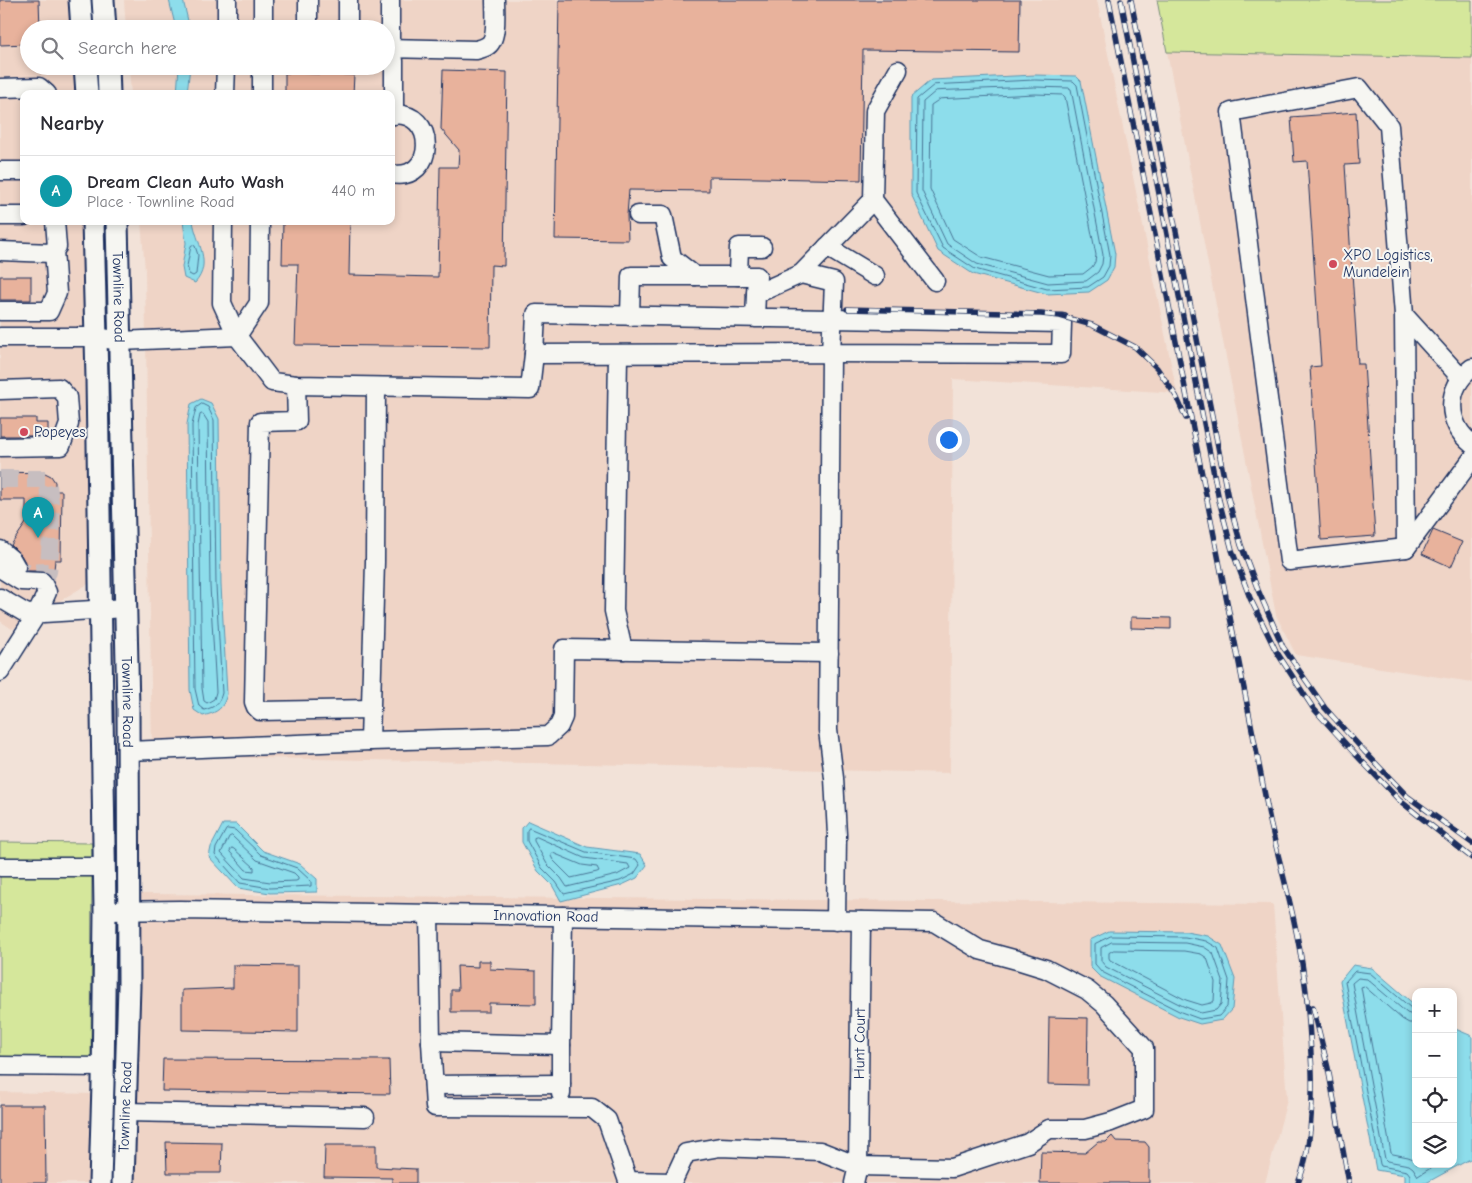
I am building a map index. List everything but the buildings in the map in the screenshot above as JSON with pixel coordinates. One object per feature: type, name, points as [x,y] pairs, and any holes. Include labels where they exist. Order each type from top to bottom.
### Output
[{"type":"main road","points":[[80,0],[81,20]]},
{"type":"main road","points":[[103,0],[104,20]]},
{"type":"main road","points":[[85,75],[86,90]]},
{"type":"main road","points":[[109,75],[110,90]]},
{"type":"main road","name":"Townline Road","points":[[92,225],[96,337],[105,868],[100,1183]]},
{"type":"main road","name":"Townline Road","points":[[117,225],[126,608],[129,911],[129,986],[123,1183]]},
{"type":"street","points":[[227,0],[227,20]]},
{"type":"street","points":[[262,20],[263,0]]},
{"type":"street","points":[[308,0],[308,20]]},
{"type":"street","points":[[348,0],[348,20]]},
{"type":"street","points":[[390,0],[390,20]]},
{"type":"street","points":[[395,48],[476,50],[487,47],[492,42],[494,34],[495,0]]},
{"type":"street","points":[[898,70],[875,111],[873,200],[935,280]]},
{"type":"street","points":[[226,75],[226,90]]},
{"type":"street","points":[[262,75],[262,90]]},
{"type":"street","points":[[393,90],[394,75]]},
{"type":"street","points":[[0,88],[39,87],[42,90]]},
{"type":"street","points":[[1406,548],[1404,315],[1389,126],[1359,88],[1231,112],[1289,561],[1406,548],[1472,459]]},
{"type":"street","points":[[395,115],[413,119],[421,126],[426,135],[427,145],[421,164],[404,174],[395,174]]},
{"type":"street","points":[[0,171],[20,171]]},
{"type":"street","points":[[756,294],[801,274],[873,200]]},
{"type":"street","points":[[638,215],[663,215],[672,258],[695,276]]},
{"type":"street","points":[[0,216],[20,216]]},
{"type":"street","points":[[0,251],[51,253],[57,247],[55,225]]},
{"type":"street","points":[[223,225],[222,303],[237,336],[272,382],[296,385],[530,389],[536,314],[1062,323],[1061,354],[534,354]]},
{"type":"street","points":[[237,336],[258,303],[260,225]]},
{"type":"street","points":[[738,276],[739,247],[762,247]]},
{"type":"street","points":[[828,247],[875,276]]},
{"type":"street","points":[[0,311],[49,311],[57,293],[54,250]]},
{"type":"street","points":[[801,274],[834,282],[831,353],[828,730],[834,778],[837,835],[836,921]]},
{"type":"street","points":[[630,316],[631,276],[757,276],[755,318]]},
{"type":"street","points":[[1404,315],[1466,373],[1454,392],[1451,407],[1453,418],[1460,432],[1472,444]]},
{"type":"street","points":[[0,337],[96,337],[120,341],[237,336]]},
{"type":"street","points":[[618,354],[614,611],[624,650]]},
{"type":"street","points":[[296,385],[297,421],[260,422],[254,702],[260,711],[371,709]]},
{"type":"street","points":[[370,741],[375,562],[376,387]]},
{"type":"street","points":[[0,390],[58,388],[67,397],[69,424],[61,446],[0,447]]},
{"type":"street","points":[[0,672],[38,612],[47,592],[42,582],[21,582],[3,561]]},
{"type":"street","points":[[0,598],[27,614],[126,608]]},
{"type":"street","points":[[128,751],[548,736],[559,726],[563,717],[564,649],[829,653]]},
{"type":"street","points":[[0,868],[105,868]]},
{"type":"street","name":"Innovation Road","points":[[105,911],[180,910],[934,922],[980,950],[1046,969],[1087,990],[1104,1004],[1144,1048],[1144,1109],[1111,1122],[1085,1129],[1049,1129],[1028,1144],[952,1168],[856,1174]]},
{"type":"street","points":[[429,914],[431,1042],[435,1107],[592,1108],[607,1120],[628,1181],[672,1182],[686,1153],[720,1147],[820,1151],[856,1174]]},
{"type":"street","points":[[560,1107],[563,916]]},
{"type":"street","name":"Hunt Court","points":[[856,1174],[861,921]]},
{"type":"street","points":[[431,1042],[561,1045]]},
{"type":"street","points":[[0,1066],[103,1067]]},
{"type":"street","points":[[434,1085],[561,1084]]},
{"type":"street","points":[[125,1112],[365,1117]]},
{"type":"shaded area","points":[[0,0],[71,0],[72,20],[20,20],[20,75],[77,75],[78,90],[20,90],[20,225],[82,225],[88,584],[12,629],[0,621]]},
{"type":"shaded area","points":[[124,0],[1097,0],[1177,393],[953,379],[950,773],[152,756],[145,270],[141,225],[395,225],[395,90],[131,90],[130,75],[395,75],[395,20],[125,20]]},
{"type":"shaded area","points":[[1167,52],[1472,58],[1472,682],[1296,655],[1276,615]]},
{"type":"shaded area","points":[[140,894],[1273,904],[1287,1100],[1265,1183],[135,1183]]},
{"type":"shaded area","points":[[0,1092],[95,1094],[91,1183],[0,1183]]},
{"type":"green space","points":[[1157,0],[1472,0],[1472,58],[1167,52]]},
{"type":"green space","points":[[0,842],[92,843],[91,1072],[0,1071]]},
{"type":"water","points":[[169,0],[183,0],[188,20],[174,20]]},
{"type":"water","points":[[178,75],[189,75],[187,90],[177,90]]},
{"type":"water","points":[[1035,75],[1076,76],[1081,81],[1115,254],[1114,267],[1107,280],[1089,292],[1047,294],[973,274],[938,251],[911,194],[911,97],[931,80]]},
{"type":"water","points":[[184,225],[194,225],[203,260],[203,268],[195,283],[184,278],[182,267],[186,243]]},
{"type":"water","points":[[201,399],[211,403],[219,419],[221,585],[227,694],[224,703],[219,709],[203,716],[194,710],[190,690],[187,424],[191,404]]},
{"type":"water","points":[[528,821],[587,847],[640,854],[647,865],[637,878],[622,885],[561,901],[552,885],[538,871],[522,842],[522,828]]},
{"type":"water","points":[[223,824],[236,824],[263,851],[300,864],[317,879],[317,892],[270,893],[238,888],[209,857],[211,847]]},
{"type":"water","points":[[1109,931],[1186,932],[1208,936],[1222,945],[1235,979],[1232,1009],[1222,1020],[1200,1024],[1179,1017],[1099,976],[1090,967],[1090,940]]},
{"type":"water","points":[[1353,965],[1372,968],[1412,1003],[1412,1168],[1454,1168],[1426,1183],[1405,1183],[1405,1175],[1376,1170],[1340,981]]},
{"type":"water","points":[[1457,1030],[1472,1036],[1472,1158],[1457,1166]]},
{"type":"tunnel","points":[[0,479],[47,479],[51,513],[48,572],[27,573],[3,561]]},
{"type":"railway","points":[[1109,0],[1270,821],[1301,957],[1309,1024],[1312,1098],[1306,1157],[1298,1183]]},
{"type":"railway","points":[[1121,0],[1219,500],[1232,550],[1250,598],[1276,651],[1313,708],[1399,800],[1472,858]]},
{"type":"railway","points":[[1131,0],[1228,498],[1241,545],[1258,590],[1283,647],[1325,708],[1407,796],[1472,843]]},
{"type":"railway","points":[[847,309],[1041,314],[1060,316],[1092,325],[1135,347],[1157,368],[1176,396],[1186,418]]},
{"type":"railway","points":[[1313,1007],[1328,1068],[1349,1183]]},
{"type":"place","name":"XPO Logistics, Mundelein","points":[[1333,264]]},
{"type":"place","name":"Popeyes","points":[[24,432]]},
{"type":"place","name":"Dream Clean Auto Wash","points":[[38,538]]}]
